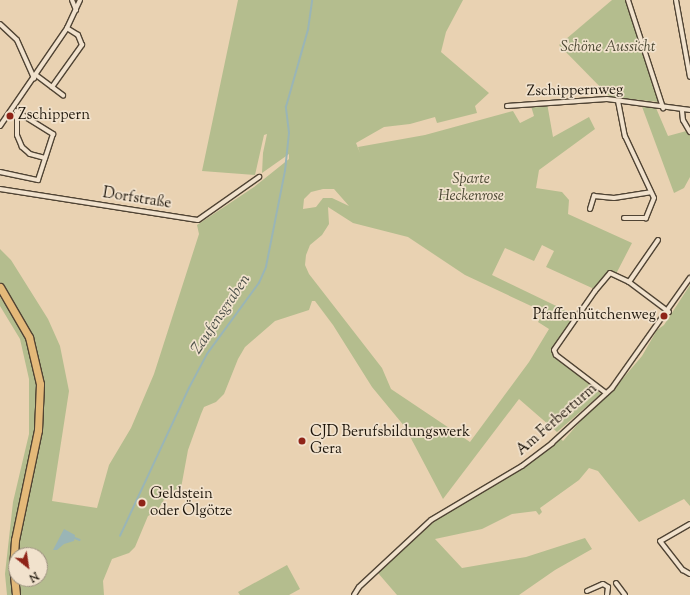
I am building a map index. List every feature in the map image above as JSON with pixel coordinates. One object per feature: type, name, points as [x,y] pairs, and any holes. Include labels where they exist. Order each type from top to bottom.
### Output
[{"type":"main road","points":[[0,286],[29,337],[40,384],[38,430],[15,540],[13,566],[16,595]]},
{"type":"main road","points":[[0,292],[7,298]]},
{"type":"street","points":[[72,0],[76,10]]},
{"type":"street","points":[[0,126],[16,111],[35,77],[67,28],[80,0]]},
{"type":"street","points":[[628,0],[663,108]]},
{"type":"street","points":[[676,0],[690,77]]},
{"type":"street","points":[[0,24],[17,40],[35,77],[63,95]]},
{"type":"street","points":[[52,87],[82,45],[78,35],[67,28]]},
{"type":"street","points":[[618,101],[625,136],[654,198],[646,218],[624,218]]},
{"type":"street","name":"Zschippernweg","points":[[507,106],[543,102],[618,101],[647,103],[663,108],[682,111],[690,110]]},
{"type":"street","points":[[0,172],[38,180],[53,134],[16,111]]},
{"type":"street","points":[[16,111],[16,135],[22,147],[30,154],[45,158]]},
{"type":"street","points":[[682,111],[683,120],[690,132]]},
{"type":"street","name":"Dorfstraße","points":[[0,188],[198,220],[259,177]]},
{"type":"street","points":[[590,209],[594,196],[614,198],[651,192]]},
{"type":"street","points":[[629,282],[658,240]]},
{"type":"street","points":[[606,393],[556,355],[554,350],[595,291],[610,273],[629,282],[668,312]]},
{"type":"street","name":"Am Ferberturm","points":[[354,595],[359,587],[431,520],[522,466],[552,443],[606,393],[668,312],[690,278]]},
{"type":"street","points":[[690,524],[660,541],[683,570],[690,574]]},
{"type":"street","points":[[616,583],[625,595]]},
{"type":"street","points":[[587,591],[603,584],[608,587],[607,595]]},
{"type":"green space","name":"Sparte Heckenrose","points":[[238,0],[463,0],[446,32],[441,52],[489,93],[475,106],[477,113],[437,123],[435,117],[410,124],[384,127],[356,143],[360,153],[358,147],[425,135],[513,111],[520,123],[534,116],[531,106],[547,103],[553,137],[589,117],[595,129],[539,170],[536,188],[562,192],[569,200],[568,214],[632,243],[616,274],[610,270],[596,287],[592,288],[546,267],[554,251],[542,245],[534,261],[505,248],[492,275],[575,315],[551,350],[601,394],[557,432],[519,399],[443,499],[405,427],[372,387],[333,325],[315,301],[312,301],[309,310],[275,321],[245,347],[238,359],[224,394],[216,402],[204,407],[188,450],[181,488],[176,491],[170,490],[157,511],[148,516],[135,547],[129,553],[112,559],[103,581],[104,595],[19,595],[18,587],[48,587],[48,547],[18,547],[39,438],[43,392],[32,338],[18,309],[0,282],[0,249],[11,260],[48,319],[60,346],[69,391],[52,501],[97,508],[109,465],[131,428],[154,374],[199,234],[197,225],[254,187],[289,159],[289,154],[262,173],[263,153],[267,134],[264,135],[255,175],[202,171]],"holes":[[[323,189],[334,189],[349,206],[332,198],[323,198],[316,207],[303,209],[304,199],[311,192]],[[328,207],[353,223],[408,237],[465,275],[544,312],[538,322],[549,329],[529,362],[470,442],[391,389],[382,368],[309,274],[305,265],[306,255],[310,245],[322,235],[329,224]]]},
{"type":"green space","name":"Schöne Aussicht","points":[[612,0],[626,0],[659,102],[610,97],[559,45]]},
{"type":"green space","points":[[641,104],[656,108],[668,136],[690,130],[690,177],[684,188],[674,193]]},
{"type":"green space","points":[[690,285],[690,506],[684,499],[639,522],[598,471],[589,468],[579,480],[540,508],[542,512],[539,515],[536,511],[512,514],[482,529],[435,539],[462,568],[526,557],[585,538],[592,549],[555,570],[519,595],[397,595],[378,573],[438,518],[527,465],[560,438],[563,441],[592,408],[613,390],[642,356],[657,330],[664,325]]},
{"type":"green space","points":[[0,297],[18,323],[27,341],[37,376],[38,396],[35,435],[20,500],[17,547],[8,547],[13,502],[29,434],[29,379],[20,339],[0,306]]},
{"type":"green space","points":[[8,547],[8,587],[14,587],[13,595],[7,595],[5,574]]},
{"type":"green space","points":[[287,565],[300,589],[289,595],[240,595],[238,592]]},
{"type":"water","points":[[64,529],[75,535],[74,541],[64,544],[57,550],[53,550]]},
{"type":"waterway","name":"Zaufensgraben","points":[[120,536],[189,388],[207,354],[259,283],[266,267],[285,171],[289,133],[286,107],[308,30],[312,0]]},
{"type":"waterway","points":[[75,538],[80,540]]},
{"type":"place","name":"Zschippern","points":[[10,116]]},
{"type":"place","name":"Pfaffenhütchenweg","points":[[664,316]]},
{"type":"place","name":"CJD Berufsbildungswerk Gera","points":[[302,441]]},
{"type":"place","name":"Geldstein oder Ölgötze","points":[[142,503]]}]
